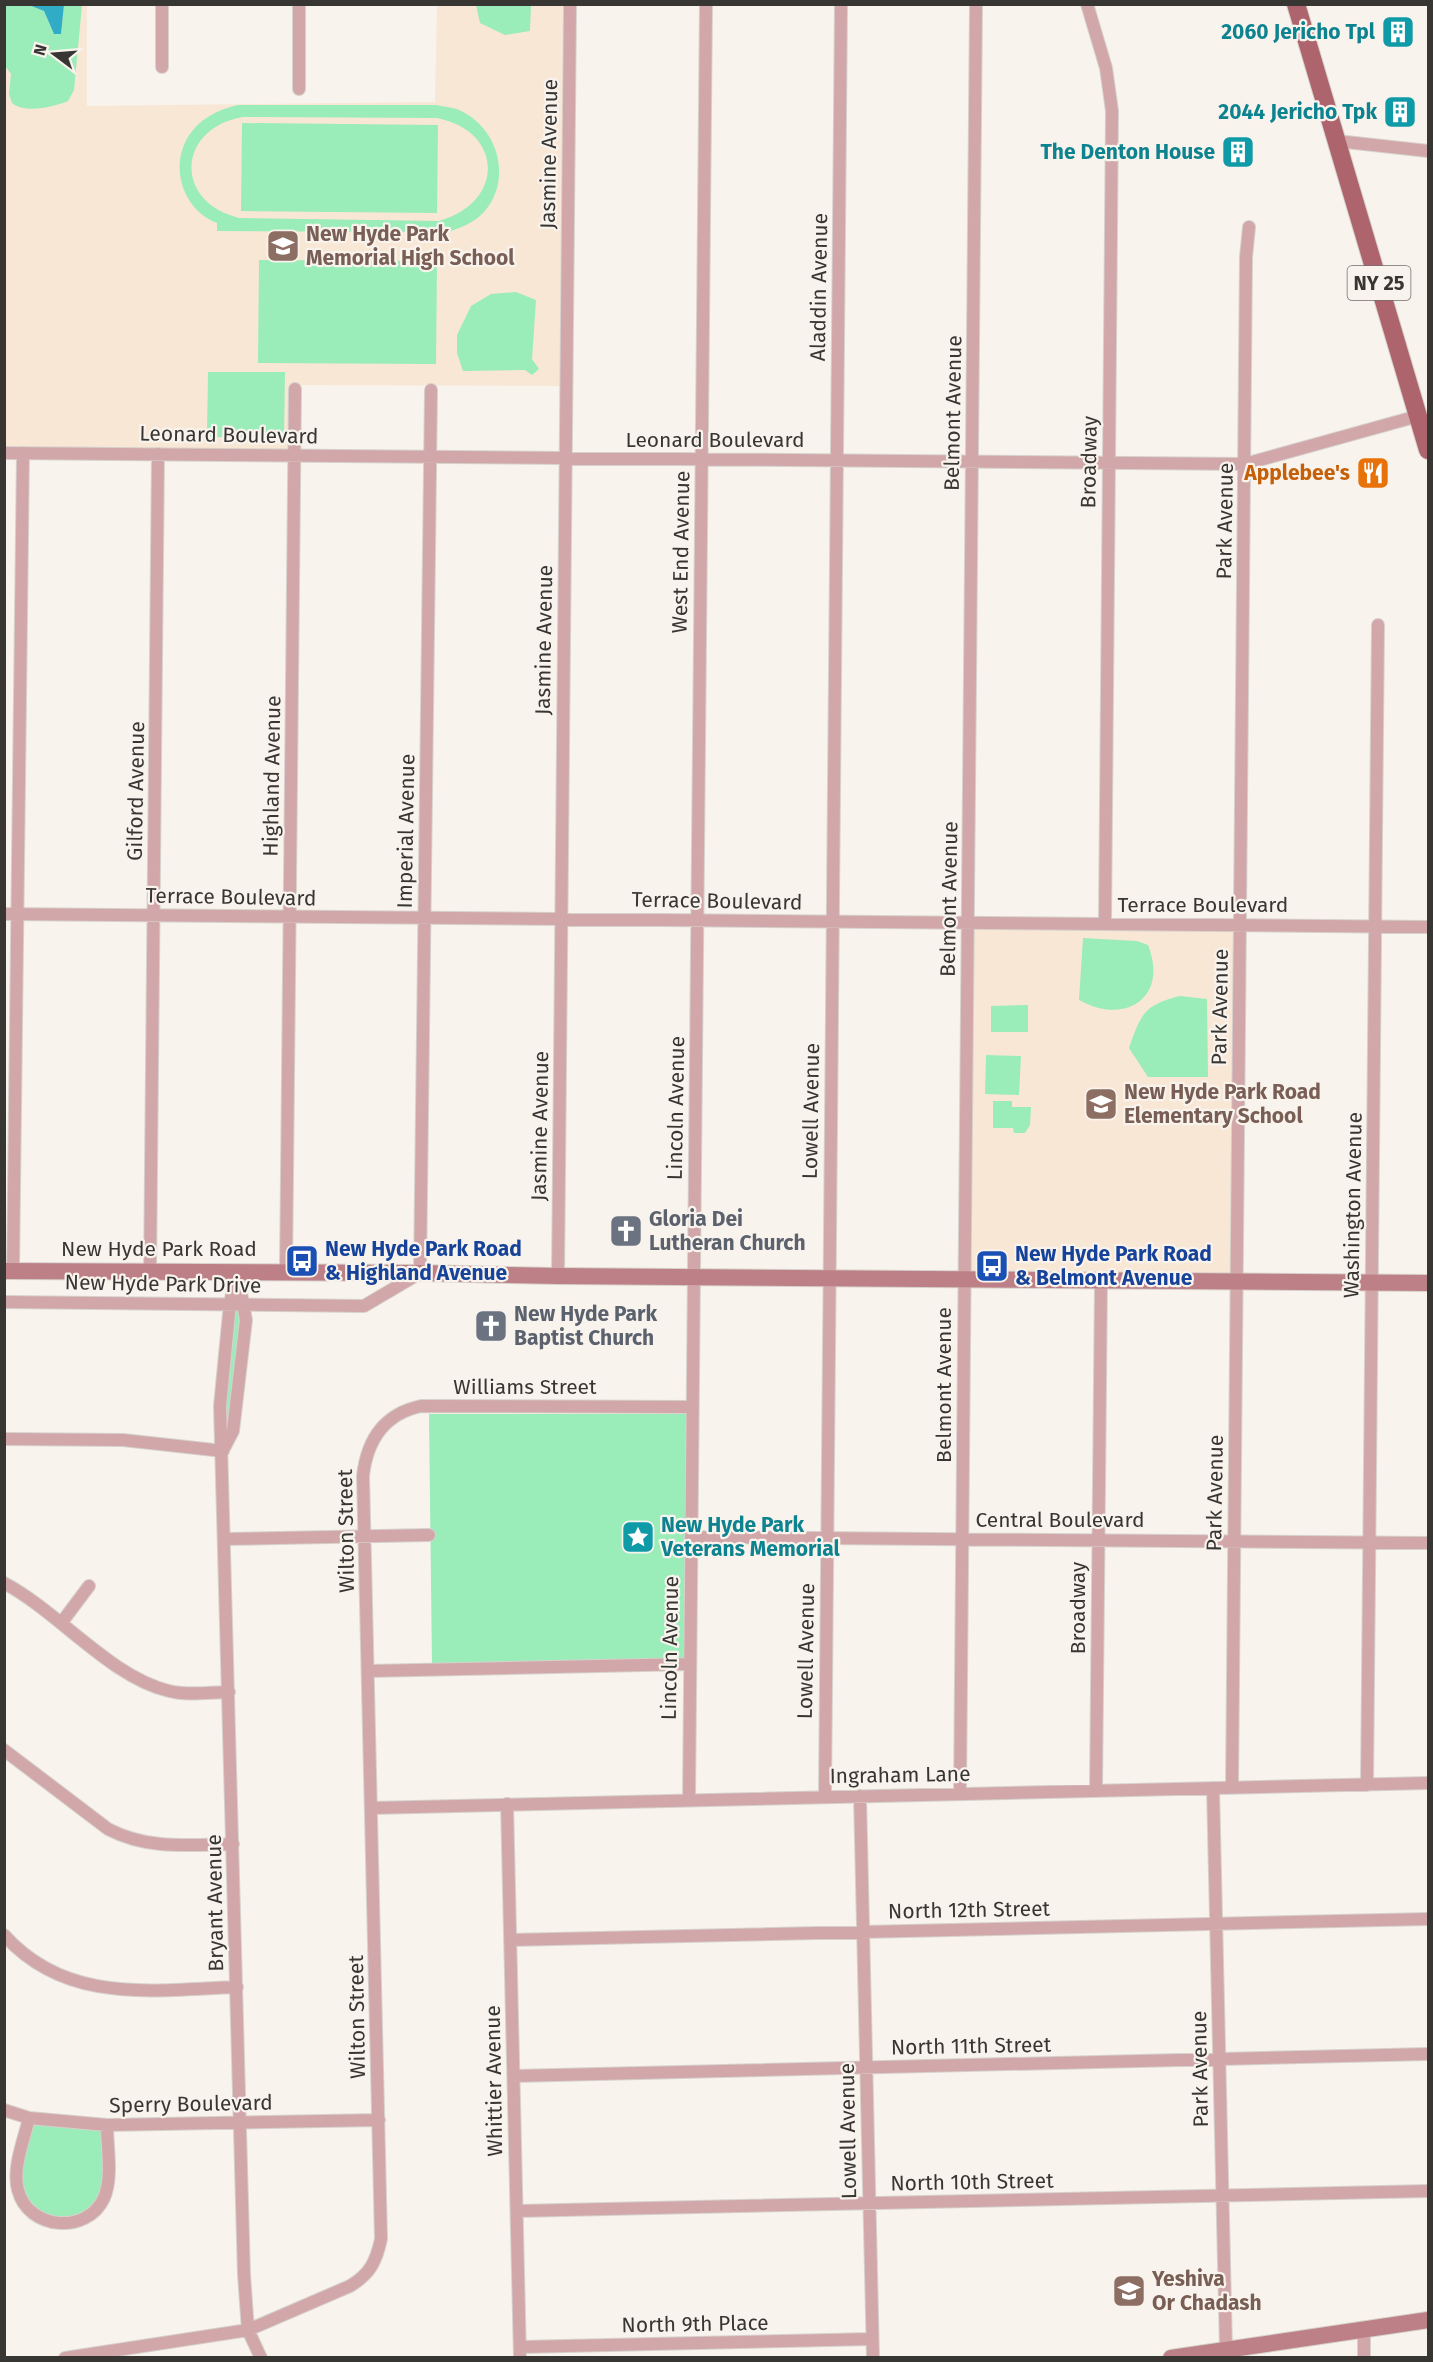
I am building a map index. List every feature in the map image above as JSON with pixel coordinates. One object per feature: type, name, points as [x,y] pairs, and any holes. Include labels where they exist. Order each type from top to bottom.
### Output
[{"type":"main road","name":"NY 25","points":[[1296,4],[1428,450]]},
{"type":"main road","name":"New Hyde Park Road","points":[[9,1271],[1428,1283]]},
{"type":"main road","points":[[1171,2358],[1428,2320]]},
{"type":"street","points":[[162,4],[162,67]]},
{"type":"street","points":[[299,4],[299,89]]},
{"type":"street","name":"Jasmine Avenue","points":[[558,1276],[570,4]]},
{"type":"street","name":"West End Avenue","points":[[697,920],[706,4]]},
{"type":"street","name":"Aladdin Avenue","points":[[836,570],[841,4]]},
{"type":"street","name":"Belmont Avenue","points":[[960,1793],[976,4]]},
{"type":"street","name":"Broadway","points":[[1087,4],[1106,68],[1112,111],[1105,924]]},
{"type":"street","points":[[1336,141],[1428,151]]},
{"type":"street","name":"Park Avenue","points":[[1232,1788],[1246,257],[1249,227]]},
{"type":"street","name":"Highland Avenue","points":[[286,1272],[296,389]]},
{"type":"street","name":"Imperial Avenue","points":[[420,1273],[431,390]]},
{"type":"street","name":"Leonard Boulevard","points":[[4,453],[1245,464],[1418,416]]},
{"type":"street","points":[[9,1271],[18,915],[23,453]]},
{"type":"street","name":"Gilford Avenue","points":[[150,1272],[158,454]]},
{"type":"street","name":"Lowell Avenue","points":[[825,1797],[836,570]]},
{"type":"street","name":"Washington Avenue","points":[[1367,1785],[1378,625]]},
{"type":"street","name":"Terrace Boulevard","points":[[4,914],[1428,927]]},
{"type":"street","name":"Lincoln Avenue","points":[[689,1800],[697,920]]},
{"type":"street","name":"Bryant Avenue","points":[[237,1272],[230,1303],[220,1406],[244,2275],[248,2330],[260,2356]]},
{"type":"street","name":"Bryant Avenue","points":[[223,1451],[233,1431],[246,1320],[245,1304],[237,1272]]},
{"type":"street","name":"New Hyde Park Drive","points":[[4,1302],[364,1306],[420,1273]]},
{"type":"street","name":"Broadway","points":[[1096,1791],[1101,1281]]},
{"type":"street","name":"Williams Street","points":[[371,1441],[379,1429],[396,1415],[421,1406],[692,1407]]},
{"type":"street","points":[[4,1439],[123,1440],[223,1451]]},
{"type":"street","name":"Wilton Street","points":[[65,2358],[248,2330],[350,2286],[372,2268],[381,2239],[363,1476],[365,1459],[371,1441]]},
{"type":"street","points":[[225,1539],[429,1535]]},
{"type":"street","name":"Central Boulevard","points":[[691,1537],[1428,1543]]},
{"type":"street","points":[[4,1583],[62,1622],[127,1673],[149,1685],[172,1692],[229,1692]]},
{"type":"street","points":[[62,1622],[89,1586]]},
{"type":"street","points":[[369,1671],[690,1664]]},
{"type":"street","points":[[4,1750],[108,1829],[126,1839],[155,1845],[233,1844]]},
{"type":"street","name":"Ingraham Lane","points":[[372,1808],[1428,1783]]},
{"type":"street","name":"Park Avenue","points":[[1213,1788],[1226,2349]]},
{"type":"street","name":"Lowell Avenue","points":[[860,1796],[873,2358]]},
{"type":"street","name":"Whittier Avenue","points":[[507,1804],[520,2352]]},
{"type":"street","name":"North 12th Street","points":[[510,1940],[1428,1919]]},
{"type":"street","points":[[4,1935],[45,1969],[96,1988],[129,1990],[237,1987]]},
{"type":"street","name":"North 11th Street","points":[[514,2076],[1428,2054]]},
{"type":"street","name":"Sperry Boulevard","points":[[4,2110],[29,2118],[107,2125],[379,2120]]},
{"type":"street","points":[[29,2118],[17,2170],[18,2189],[21,2199],[32,2212],[45,2220],[59,2224],[72,2223],[87,2216],[105,2196],[108,2176],[107,2125]]},
{"type":"street","name":"North 10th Street","points":[[517,2211],[1428,2191]]},
{"type":"street","points":[[1364,2328],[1364,2358]]},
{"type":"street","name":"North 9th Place","points":[[520,2352],[872,2339]]},
{"type":"shaded area","name":"New Hyde Park Memorial High School","points":[[5,5],[87,5],[87,106],[435,102],[437,5],[563,5],[560,386],[292,385],[291,450],[5,446]]},
{"type":"shaded area","name":"New Hyde Park Road Elementary School","points":[[970,925],[1238,928],[1233,1282],[965,1279]]},
{"type":"green space","points":[[5,5],[29,5],[44,11],[54,34],[61,34],[64,5],[82,5],[74,90],[68,101],[32,109],[12,103],[9,94],[11,74],[5,66]]},
{"type":"green space","points":[[476,5],[531,5],[530,31],[505,35],[480,23]]},
{"type":"green space","points":[[238,105],[437,105],[454,108],[472,118],[492,141],[497,155],[498,185],[493,199],[480,216],[448,232],[217,231],[217,223],[205,217],[188,199],[180,175],[180,162],[182,149],[192,131],[209,116]],"holes":[[[243,117],[437,118],[459,125],[475,137],[484,152],[488,168],[485,184],[476,199],[461,212],[439,221],[239,218],[218,210],[202,197],[194,182],[192,166],[195,150],[205,135],[221,124]]]},
{"type":"green space","points":[[242,123],[438,125],[437,213],[241,211]]},
{"type":"green space","points":[[259,260],[437,261],[436,364],[258,363]]},
{"type":"green space","points":[[516,292],[536,300],[532,359],[539,369],[532,375],[525,370],[463,371],[457,353],[457,335],[471,306],[491,294]]},
{"type":"green space","points":[[208,372],[285,372],[284,438],[207,437]]},
{"type":"green space","points":[[1083,938],[1137,941],[1148,945],[1153,964],[1153,980],[1148,993],[1139,1002],[1127,1008],[1112,1010],[1079,1000]]},
{"type":"green space","points":[[1180,996],[1207,999],[1208,1077],[1148,1077],[1129,1048],[1133,1036],[1141,1019],[1151,1007]]},
{"type":"green space","points":[[1028,1005],[1028,1032],[991,1032],[991,1006]]},
{"type":"green space","points":[[986,1055],[1021,1056],[1019,1095],[985,1094]]},
{"type":"green space","points":[[993,1101],[1012,1101],[1012,1107],[1031,1107],[1030,1125],[1025,1133],[1014,1133],[1013,1128],[993,1128]]},
{"type":"green space","points":[[238,1305],[244,1321],[231,1430],[224,1443],[229,1322]]},
{"type":"green space","points":[[429,1414],[686,1414],[685,1660],[432,1665]]},
{"type":"green space","points":[[33,2122],[103,2128],[104,2174],[98,2202],[75,2219],[45,2217],[29,2203],[21,2190],[22,2169]]},
{"type":"water","points":[[29,5],[64,5],[61,34],[54,34],[44,11]]},
{"type":"place","name":"2060 Jericho Tpl","points":[[1398,32]]},
{"type":"place","name":"2044 Jericho Tpk","points":[[1400,112]]},
{"type":"place","name":"The Denton House","points":[[1238,152]]},
{"type":"place","name":"New Hyde Park Memorial High School","points":[[283,246]]},
{"type":"place","name":"Applebee's","points":[[1373,473]]},
{"type":"place","name":"New Hyde Park Road Elementary School","points":[[1101,1104]]},
{"type":"place","name":"Gloria Dei Lutheran Church","points":[[626,1231]]},
{"type":"place","name":"New Hyde Park Road & Highland Avenue","points":[[302,1261]]},
{"type":"place","name":"New Hyde Park Road & Belmont Avenue","points":[[992,1266]]},
{"type":"place","name":"New Hyde Park Baptist Church","points":[[491,1326]]},
{"type":"place","name":"New Hyde Park Veterans Memorial","points":[[638,1537]]},
{"type":"place","name":"Yeshiva Or Chadash","points":[[1129,2291]]}]
